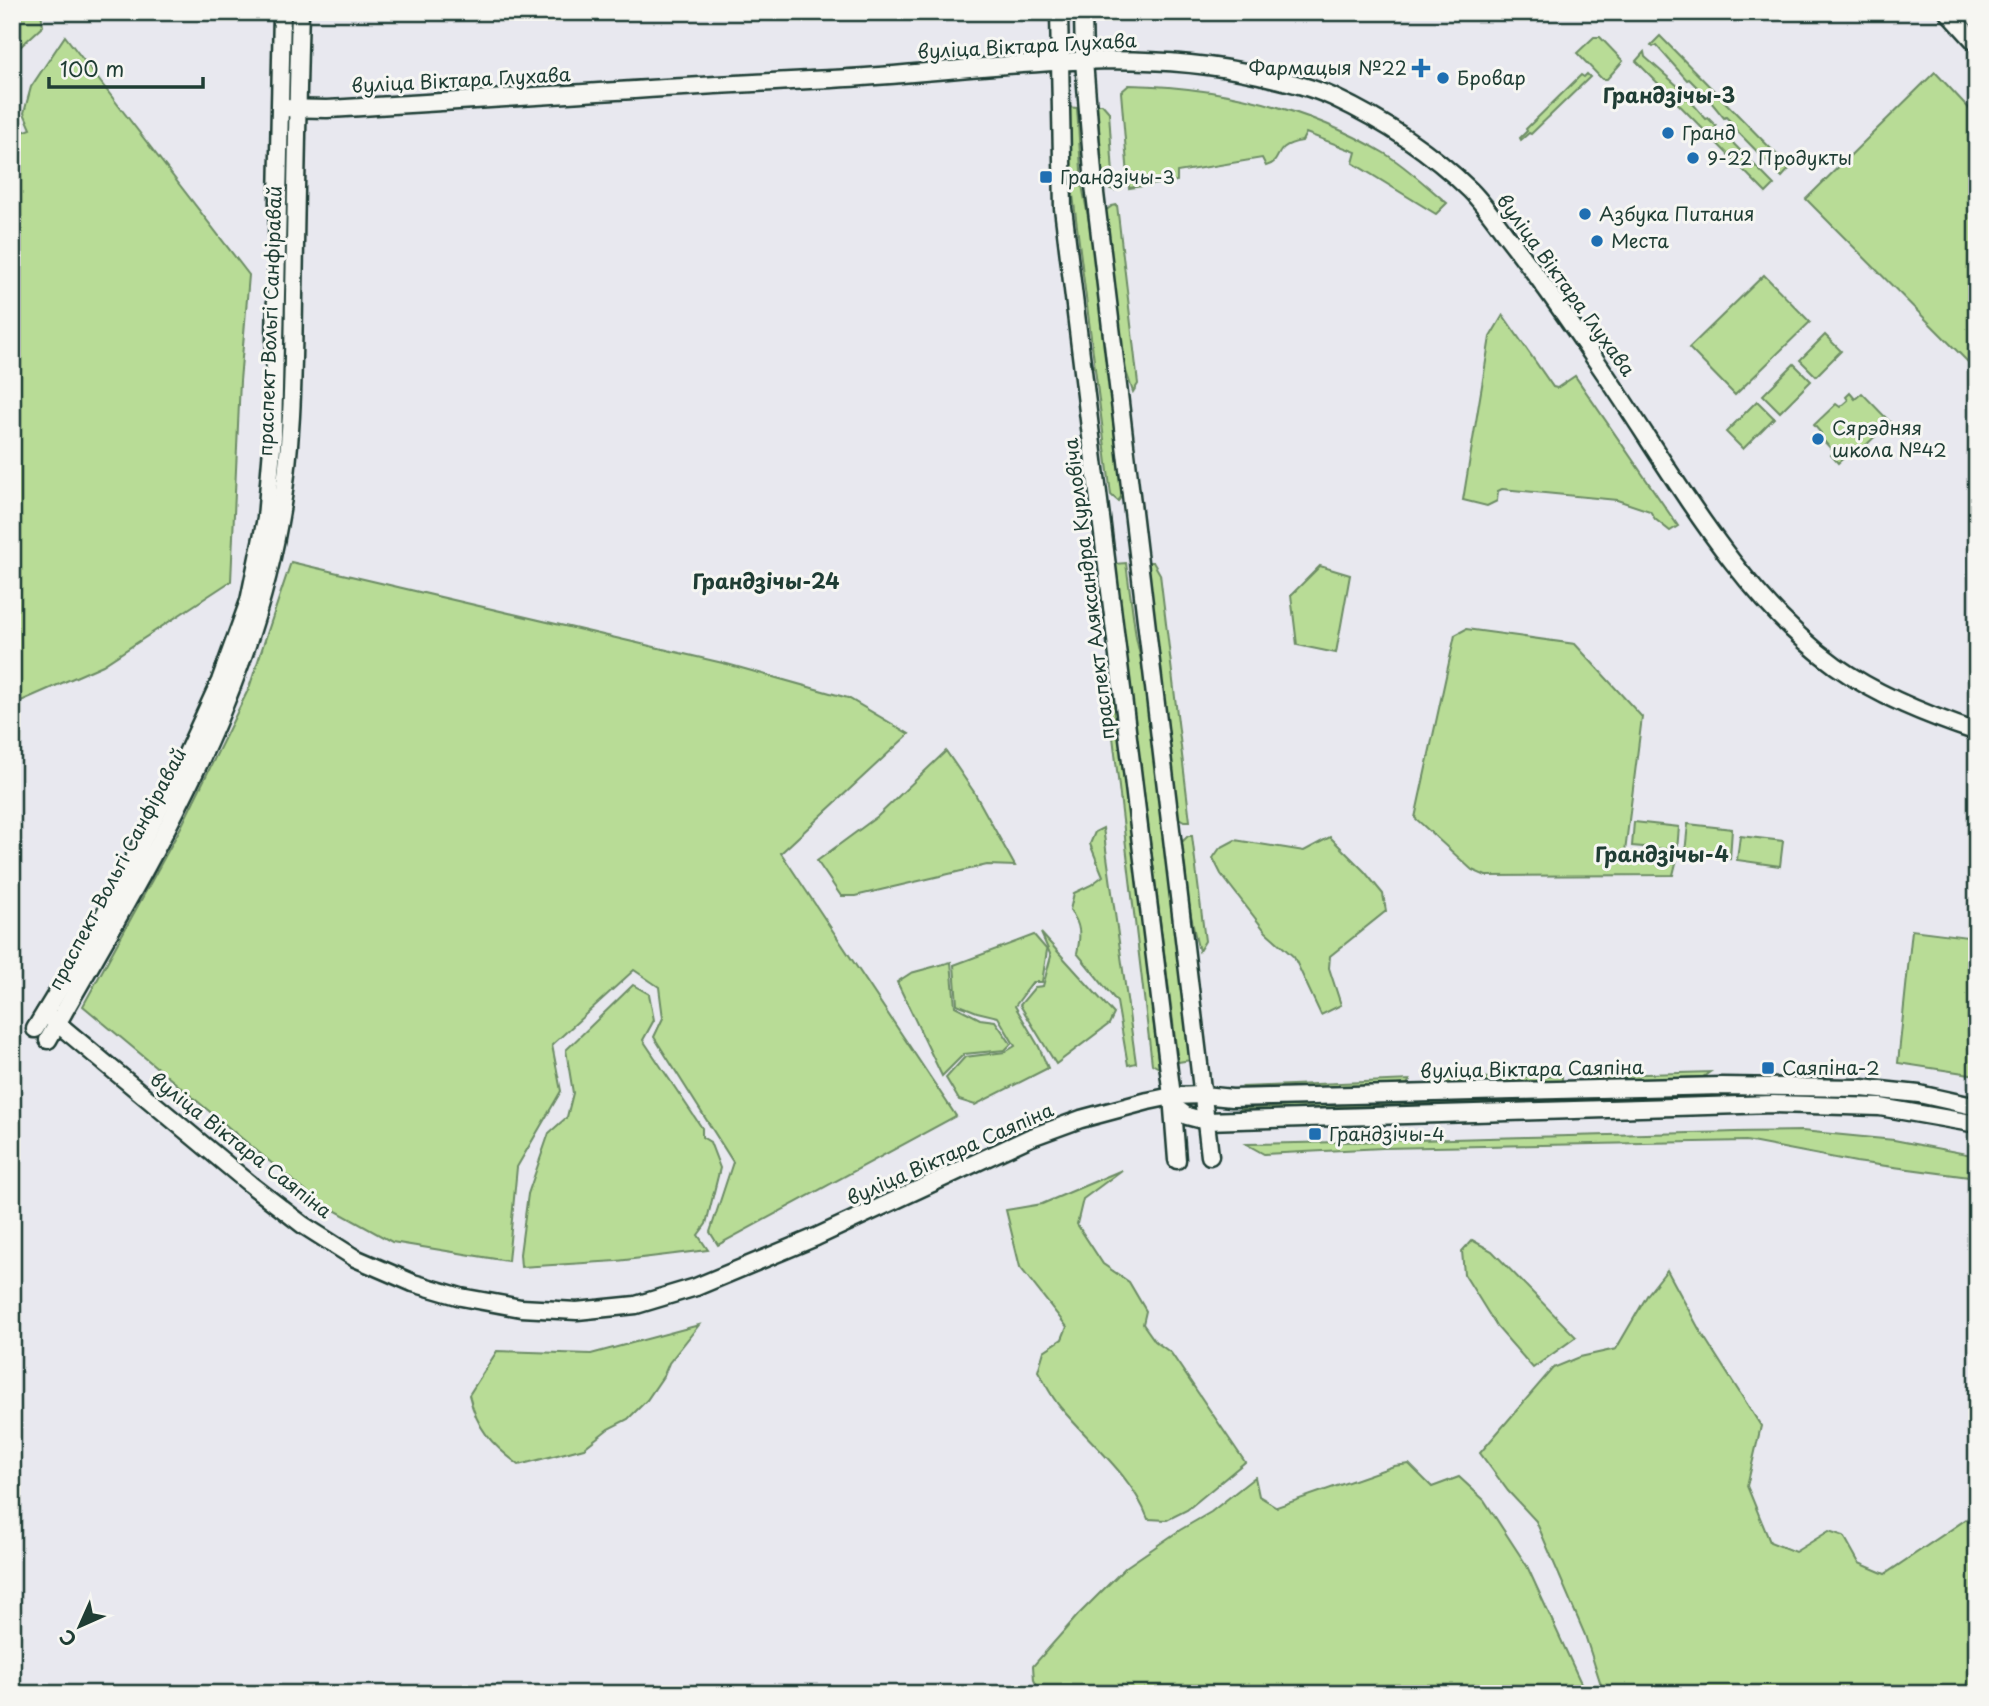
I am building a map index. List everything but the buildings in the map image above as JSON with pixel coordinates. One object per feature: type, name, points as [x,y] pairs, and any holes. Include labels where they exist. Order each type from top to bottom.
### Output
[{"type":"street","name":"праспект Вольгі Санфіравай","points":[[253,607],[266,518],[273,436],[282,12]]},
{"type":"street","name":"праспект Вольгі Санфіравай","points":[[41,1034],[119,919],[191,782],[236,678],[253,607],[279,521],[292,382],[300,12]]},
{"type":"street","name":"праспект Аляксандра Курловіча","points":[[1059,12],[1063,208],[1173,1101],[1177,1160]]},
{"type":"street","points":[[1083,12],[1084,61],[1094,185],[1210,1157]]},
{"type":"street","points":[[1948,12],[1977,44]]},
{"type":"street","points":[[1970,12],[1977,19]]},
{"type":"street","name":"вуліца Віктара Глухава","points":[[281,108],[833,79],[1059,61],[1164,61],[1216,67],[1311,89],[1365,114],[1447,170],[1481,202],[1523,256],[1604,371],[1735,565],[1769,606],[1804,641],[1840,669],[1906,705],[1977,733]]},
{"type":"street","points":[[1102,524],[1133,521]]},
{"type":"street","name":"вуліца Віктара Саяпіна","points":[[51,1018],[250,1184],[303,1225],[355,1258],[413,1283],[461,1297],[521,1308],[577,1311],[636,1305],[696,1287],[816,1237],[1029,1138],[1081,1119],[1203,1095],[1232,1098],[1722,1086],[1861,1088],[1919,1094],[1977,1107]]},
{"type":"street","points":[[1859,1106],[1861,1088]]},
{"type":"street","name":"вуліца Віктара Саяпіна","points":[[1173,1101],[1187,1116],[1206,1121],[1720,1105],[1859,1106],[1924,1113],[1977,1124]]},
{"type":"green space","points":[[12,12],[41,12],[43,26],[20,47],[12,74]]},
{"type":"green space","points":[[65,36],[249,275],[240,381],[231,581],[103,665],[12,705],[12,136],[31,129],[24,113],[31,87]]},
{"type":"green space","points":[[1660,36],[1790,168],[1782,177],[1656,45],[1651,45]]},
{"type":"green space","points":[[1594,37],[1600,37],[1623,61],[1607,79],[1602,79],[1577,53]]},
{"type":"green space","points":[[1644,52],[1645,57],[1680,88],[1678,91],[1716,126],[1715,129],[1724,138],[1726,136],[1774,185],[1766,193],[1636,61]]},
{"type":"green space","points":[[1935,72],[1977,117],[1977,371],[1806,199]]},
{"type":"green space","points":[[1587,74],[1590,77],[1531,134],[1521,140],[1526,129],[1581,75],[1584,77]]},
{"type":"green space","points":[[1129,85],[1229,95],[1293,111],[1384,153],[1409,170],[1447,203],[1436,214],[1353,163],[1356,152],[1306,133],[1302,141],[1285,146],[1275,161],[1266,166],[1262,158],[1177,172],[1177,181],[1129,188],[1121,92]]},
{"type":"green space","points":[[1097,104],[1102,104],[1109,112],[1114,190],[1105,187],[1103,181]]},
{"type":"green space","points":[[1066,107],[1077,108],[1082,185],[1090,227],[1123,495],[1118,501],[1111,495],[1073,195]]},
{"type":"green space","points":[[1117,205],[1138,384],[1133,392],[1123,362],[1105,211]]},
{"type":"green space","points":[[1764,275],[1810,322],[1735,395],[1689,348]]},
{"type":"green space","points":[[1503,315],[1553,387],[1557,388],[1575,376],[1678,526],[1670,531],[1655,519],[1650,511],[1617,500],[1502,489],[1498,491],[1497,501],[1487,506],[1463,500],[1490,337]]},
{"type":"green space","points":[[1825,335],[1841,351],[1816,376],[1800,360]]},
{"type":"green space","points":[[1794,364],[1811,381],[1780,412],[1763,395]]},
{"type":"green space","points":[[1850,393],[1855,399],[1862,393],[1890,422],[1857,454],[1852,450],[1838,463],[1831,455],[1834,452],[1819,436],[1821,433],[1814,425],[1836,404],[1840,407],[1848,400],[1846,397]]},
{"type":"green space","points":[[1757,401],[1774,418],[1743,449],[1726,432]]},
{"type":"green space","points":[[291,562],[727,664],[848,698],[909,734],[781,853],[956,1116],[718,1245],[710,1232],[733,1162],[654,1037],[663,1018],[659,987],[634,970],[552,1045],[561,1091],[517,1167],[508,1261],[392,1242],[316,1200],[83,1006],[181,827],[249,688]]},
{"type":"green space","points":[[1148,562],[1153,562],[1160,574],[1190,821],[1177,817]]},
{"type":"green space","points":[[1126,563],[1143,670],[1191,1060],[1178,1062],[1115,564]]},
{"type":"green space","points":[[1320,566],[1350,575],[1336,653],[1297,645],[1291,595]]},
{"type":"green space","points":[[1466,629],[1575,644],[1642,717],[1625,852],[1677,859],[1673,875],[1486,876],[1472,870],[1415,818],[1455,635]]},
{"type":"green space","points":[[1106,678],[1117,711],[1159,1068],[1152,1064]]},
{"type":"green space","points":[[946,751],[974,792],[1015,866],[987,865],[855,896],[841,896],[817,861],[878,816]]},
{"type":"green space","points":[[1634,822],[1679,827],[1677,850],[1632,846]]},
{"type":"green space","points":[[1688,824],[1732,829],[1730,859],[1685,853]]},
{"type":"green space","points":[[1103,828],[1136,1063],[1128,1065],[1117,1002],[1077,953],[1079,930],[1070,910],[1074,893],[1103,876],[1090,844],[1095,832]]},
{"type":"green space","points":[[1192,836],[1205,941],[1199,951],[1183,856],[1182,842]]},
{"type":"green space","points":[[1740,836],[1783,841],[1780,866],[1737,860]]},
{"type":"green space","points":[[1330,837],[1383,894],[1386,911],[1330,956],[1329,968],[1341,1005],[1321,1015],[1294,957],[1266,932],[1221,874],[1213,858],[1220,848],[1235,840],[1304,851]]},
{"type":"green space","points":[[1977,927],[1977,1075],[1898,1063],[1912,930],[1975,938]]},
{"type":"green space","points":[[1041,933],[1114,1014],[1109,1024],[1056,1064],[1020,1005],[1035,987],[1043,986],[1051,956]]},
{"type":"green space","points":[[1034,935],[1047,950],[1042,982],[1033,982],[1015,1006],[1048,1068],[975,1105],[959,1100],[946,1078],[965,1057],[1005,1052],[1015,1046],[998,1017],[957,1004],[954,965]]},
{"type":"green space","points":[[951,962],[955,1006],[980,1019],[995,1021],[1011,1044],[1005,1050],[964,1054],[942,1076],[897,982],[911,973]]},
{"type":"green space","points":[[633,985],[649,994],[654,1020],[643,1040],[702,1128],[702,1137],[710,1142],[720,1168],[706,1224],[698,1235],[708,1250],[617,1261],[521,1267],[520,1254],[528,1194],[549,1133],[567,1117],[573,1093],[566,1050]]},
{"type":"green space","points":[[1710,1072],[1703,1077],[1586,1083],[1582,1081],[1582,1076]]},
{"type":"green space","points":[[1562,1076],[1559,1083],[1432,1087],[1428,1079]]},
{"type":"green space","points":[[1410,1080],[1407,1084],[1386,1086],[1245,1090],[1243,1087]]},
{"type":"green space","points":[[1777,1093],[1240,1112],[1240,1109],[1341,1103]]},
{"type":"green space","points":[[1802,1131],[1894,1140],[1977,1156],[1977,1178],[1856,1162],[1746,1141],[1383,1148],[1264,1154],[1246,1144],[1663,1133]]},
{"type":"green space","points":[[1122,1170],[1083,1199],[1077,1224],[1103,1264],[1129,1282],[1146,1311],[1143,1324],[1155,1341],[1171,1353],[1245,1462],[1187,1510],[1167,1520],[1148,1519],[1141,1503],[1121,1474],[1058,1404],[1038,1371],[1044,1351],[1062,1339],[1067,1327],[1020,1267],[1006,1210],[1042,1204]]},
{"type":"green space","points":[[1472,1240],[1492,1251],[1576,1337],[1533,1368],[1497,1327],[1464,1274],[1462,1251]]},
{"type":"green space","points":[[1667,1270],[1699,1329],[1761,1426],[1747,1486],[1770,1542],[1795,1552],[1829,1531],[1844,1536],[1859,1563],[1885,1574],[1977,1512],[1977,1694],[1604,1694],[1585,1635],[1536,1521],[1508,1491],[1480,1453],[1553,1368],[1580,1357],[1616,1349],[1648,1294]]},
{"type":"green space","points":[[699,1325],[669,1363],[647,1400],[628,1419],[608,1429],[584,1448],[519,1465],[486,1435],[472,1407],[469,1395],[497,1351],[591,1354]]},
{"type":"green space","points":[[1409,1464],[1432,1487],[1459,1477],[1484,1500],[1527,1566],[1586,1694],[1041,1694],[1034,1680],[1033,1666],[1078,1615],[1126,1567],[1211,1512],[1255,1477],[1259,1496],[1277,1507],[1394,1466]]},
{"type":"place","name":"Фармацыя №22","points":[[1421,68]]},
{"type":"place","name":"Бровар","points":[[1443,78]]},
{"type":"place","name":"Гранд","points":[[1668,133]]},
{"type":"place","name":"9-22 Продукты","points":[[1693,158]]},
{"type":"place","name":"Грандзічы-3","points":[[1046,177]]},
{"type":"place","name":"Азбука Питания","points":[[1585,214]]},
{"type":"place","name":"Места","points":[[1597,241]]},
{"type":"place","name":"Сярэдняя школа №42","points":[[1818,439]]},
{"type":"place","name":"Саяпіна-2","points":[[1768,1068]]},
{"type":"place","name":"Грандзічы-4","points":[[1315,1134]]},
{"type":"district","name":"Грандзічы-3","points":[[1669,96]]},
{"type":"district","name":"Грандзічы-24","points":[[766,582]]},
{"type":"district","name":"Грандзічы-4","points":[[1662,855]]}]
